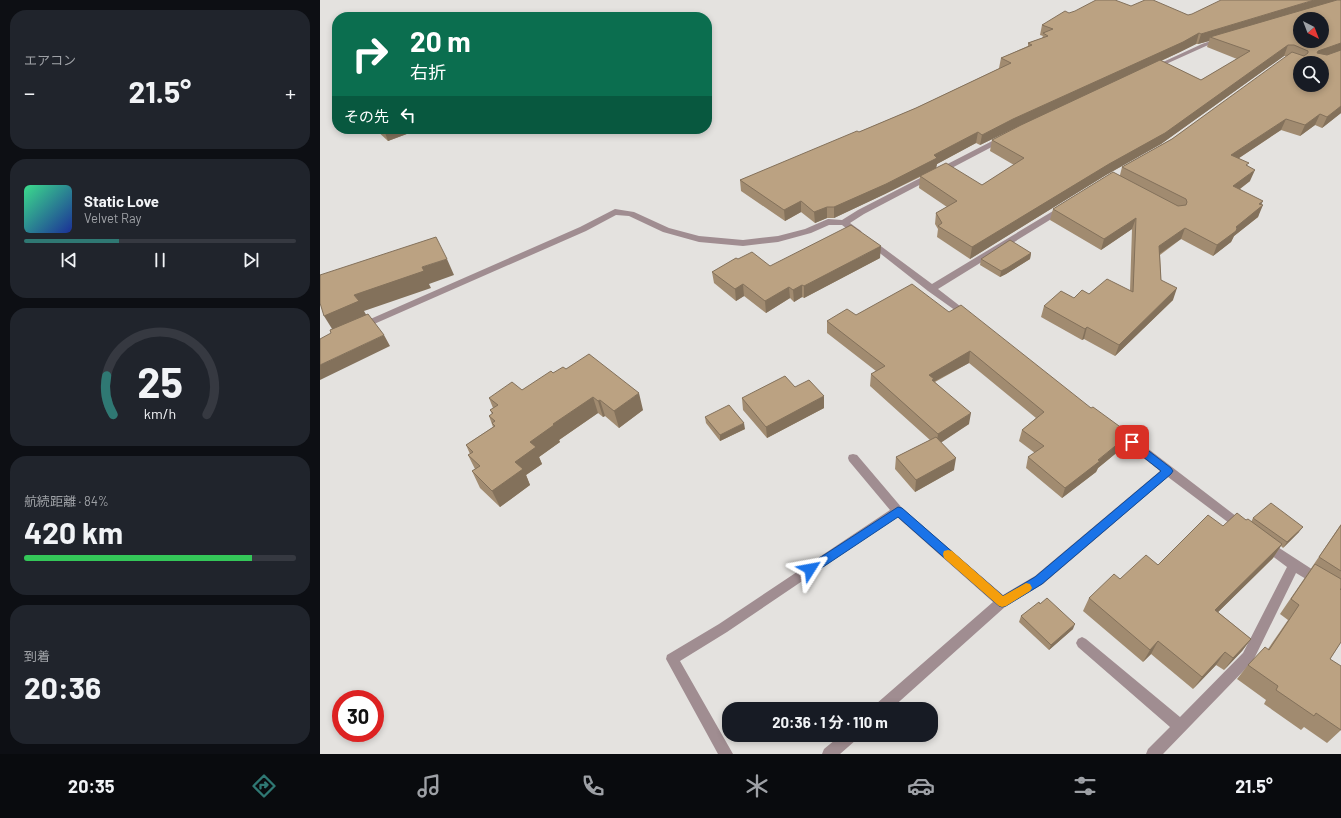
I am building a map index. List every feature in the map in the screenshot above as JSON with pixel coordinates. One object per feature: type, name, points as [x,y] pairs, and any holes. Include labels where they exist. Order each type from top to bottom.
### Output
[{"type":"street","points":[[1147,72],[1204,45],[1225,38]]},
{"type":"street","points":[[844,223],[861,212],[1008,137]]},
{"type":"street","points":[[932,289],[1071,203]]},
{"type":"street","points":[[357,328],[583,229],[615,212],[631,214],[666,230],[699,239],[743,244],[778,239],[808,231],[828,222],[844,223],[976,322]]},
{"type":"street","points":[[1108,423],[1168,471],[1294,565],[1341,595]]},
{"type":"street","points":[[853,458],[898,511],[1002,602]]},
{"type":"street","points":[[888,702],[1002,602],[1039,580],[1168,471]]},
{"type":"street","points":[[726,754],[672,659],[723,628],[898,511]]},
{"type":"street","points":[[1152,754],[1248,657],[1294,565]]},
{"type":"street","points":[[1082,643],[1180,726]]},
{"type":"street","points":[[829,754],[843,742]]},
{"type":"building","points":[[1096,0],[1115,0],[1131,6],[1145,0],[1153,0],[1188,15],[1221,0],[1314,0],[1201,34],[1199,33],[1183,42],[1013,119],[982,135],[978,132],[934,155],[937,158],[886,184],[834,207],[827,207],[814,212],[801,201],[784,210],[740,180],[916,108],[1011,63],[1001,58],[1032,45],[1028,43],[1048,36],[1043,33],[1053,29],[1042,25],[1065,11],[1069,13],[1075,11]]},
{"type":"building","points":[[1341,0],[1341,43],[1329,47],[1329,12],[1296,12]]},
{"type":"building","points":[[1293,13],[1293,45],[1288,45],[1165,133],[1109,164],[972,247],[938,226],[942,223],[936,213],[957,201],[920,176],[946,163],[982,185],[1024,158],[992,140],[1021,125],[1160,60],[1201,80],[1250,51],[1210,37]]},
{"type":"building","points":[[1301,48],[1327,48],[1318,51],[1317,53],[1327,55],[1341,50],[1341,106],[1327,117],[1320,114],[1305,125],[1286,119],[1231,155],[1249,163],[1246,165],[1255,170],[1233,186],[1263,201],[1259,204],[1263,205],[1236,227],[1236,231],[1217,245],[1185,228],[1159,246],[1161,280],[1177,288],[1119,345],[1087,327],[1085,329],[1044,306],[1061,291],[1074,298],[1082,290],[1089,294],[1107,279],[1133,292],[1136,218],[1104,239],[1053,209],[1113,172],[1178,206],[1186,205],[1186,199],[1122,167],[1172,139],[1292,52],[1304,56],[1308,53],[1308,51]]},
{"type":"building","points":[[851,225],[881,246],[804,286],[802,285],[793,290],[789,287],[765,301],[743,284],[735,289],[712,272],[736,258],[738,259],[752,252],[770,266]]},
{"type":"building","points":[[436,237],[447,259],[422,267],[424,271],[354,295],[359,301],[324,316],[320,303],[320,275]]},
{"type":"building","points":[[1010,240],[1031,253],[1001,271],[981,259]]},
{"type":"building","points":[[912,284],[949,312],[961,305],[1091,408],[1093,407],[1130,434],[1098,460],[1100,461],[1065,488],[1028,457],[1044,446],[1022,430],[1044,412],[970,351],[929,375],[934,379],[932,380],[971,413],[938,434],[871,374],[885,366],[827,321],[847,309],[856,315]]},
{"type":"building","points":[[368,314],[384,335],[320,365],[320,339],[331,333],[330,330]]},
{"type":"building","points":[[589,354],[639,393],[614,411],[600,400],[598,401],[593,397],[553,424],[554,425],[530,442],[536,447],[515,462],[523,469],[492,491],[472,471],[480,466],[468,455],[473,452],[466,445],[495,426],[492,423],[495,421],[489,416],[493,413],[490,410],[498,405],[489,398],[512,382],[522,390],[551,371],[553,373],[563,367],[566,369]]},
{"type":"building","points":[[785,376],[795,387],[809,380],[824,396],[766,427],[742,398]]},
{"type":"building","points":[[729,405],[744,423],[720,435],[705,417]]},
{"type":"building","points":[[936,437],[956,458],[916,480],[896,457]]},
{"type":"building","points":[[1271,503],[1303,527],[1287,542],[1253,518]]},
{"type":"building","points":[[1237,513],[1246,520],[1248,519],[1282,544],[1215,610],[1251,639],[1233,658],[1225,652],[1202,677],[1158,641],[1150,650],[1089,598],[1114,574],[1120,579],[1146,555],[1158,565],[1208,515],[1223,526]]},
{"type":"building","points":[[1341,525],[1341,571],[1319,557]]},
{"type":"building","points":[[1315,564],[1341,579],[1341,642],[1330,659],[1341,666],[1341,730],[1316,713],[1314,716],[1276,690],[1278,686],[1248,665],[1265,647],[1269,650],[1299,605],[1291,599]]},
{"type":"building","points":[[1047,598],[1075,624],[1051,645],[1021,616],[1039,602],[1040,604]]},
{"type":"slow traffic","points":[[948,554],[1002,602],[1026,588]]},
{"type":"route","points":[[810,569],[898,511],[1002,602],[1039,580],[1168,471],[1132,442]]}]
